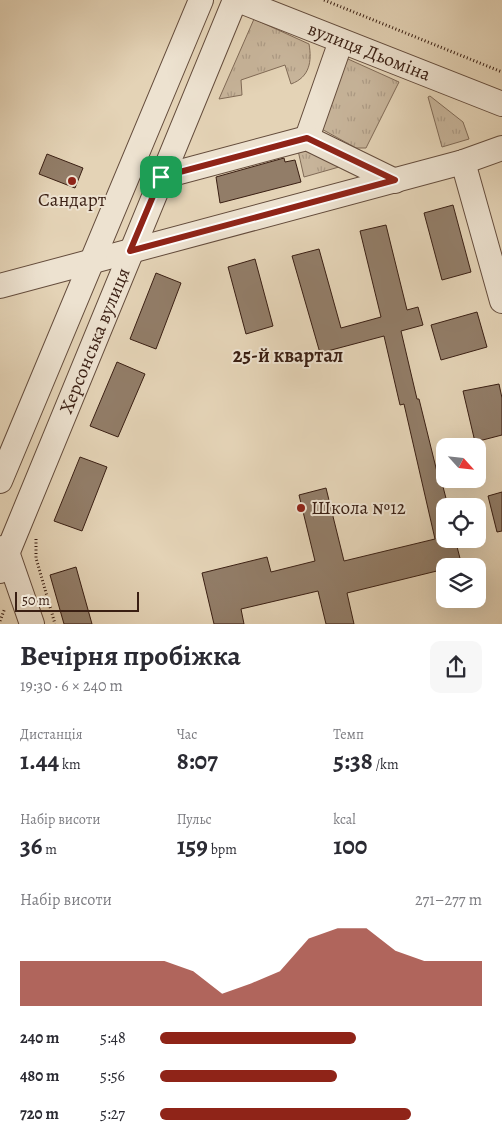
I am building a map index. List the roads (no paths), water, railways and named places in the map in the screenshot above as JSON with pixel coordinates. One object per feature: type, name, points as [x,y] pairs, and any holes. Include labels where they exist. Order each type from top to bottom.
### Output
[{"type":"street","name":"Херсонська вулиця","points":[[0,481],[90,261],[201,0]]},
{"type":"street","name":"Херсонська вулиця","points":[[2,556],[236,0]]},
{"type":"street","name":"вулиця Дьоміна","points":[[236,0],[502,104]]},
{"type":"street","points":[[307,138],[340,40]]},
{"type":"street","points":[[161,177],[307,138],[395,180]]},
{"type":"street","points":[[0,286],[463,162],[502,148]]},
{"type":"street","points":[[463,162],[502,302]]},
{"type":"street","points":[[2,556],[32,624]]},
{"type":"place","name":"Сандарт","points":[[72,181]]},
{"type":"place","name":"Школа №12","points":[[301,508]]},
{"type":"district","name":"25-й квартал","points":[[288,355]]}]
